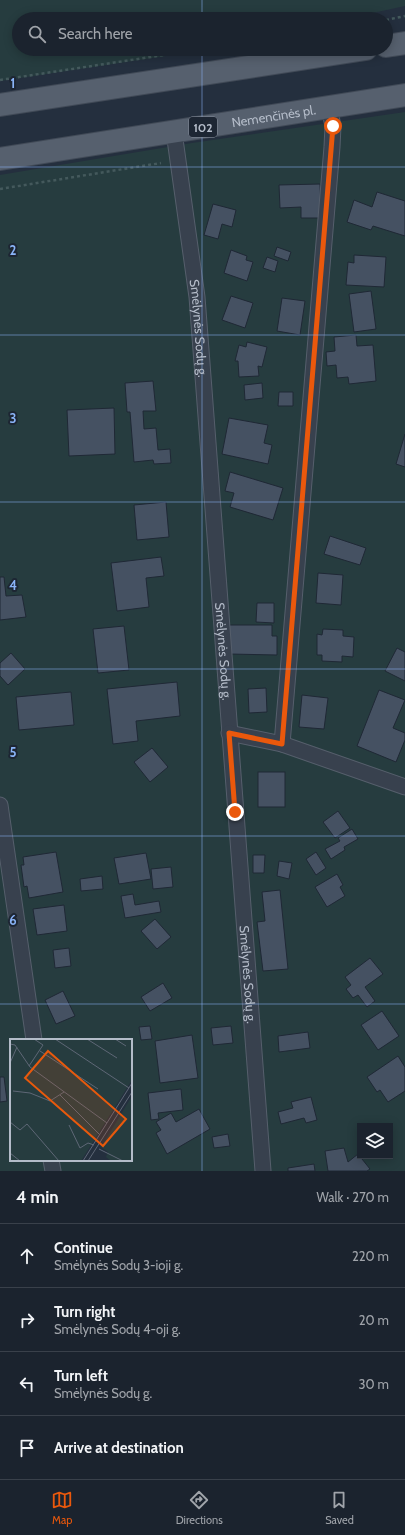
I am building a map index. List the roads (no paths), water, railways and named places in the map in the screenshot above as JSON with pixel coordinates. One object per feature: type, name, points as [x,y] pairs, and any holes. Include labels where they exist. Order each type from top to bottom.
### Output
[{"type":"main road","points":[[393,45],[405,43]]},
{"type":"main road","points":[[0,105],[320,56]]},
{"type":"main road","name":"Nemenčinės pl.","points":[[0,159],[405,94]]},
{"type":"street","points":[[282,744],[332,147],[333,126],[329,106]]},
{"type":"street","name":"Smėlynės Sodų g.","points":[[174,132],[197,297],[263,1171]]},
{"type":"street","points":[[229,733],[282,744],[405,787]]},
{"type":"street","points":[[0,805],[34,1039]]},
{"type":"street","points":[[51,1161],[53,1171]]}]
